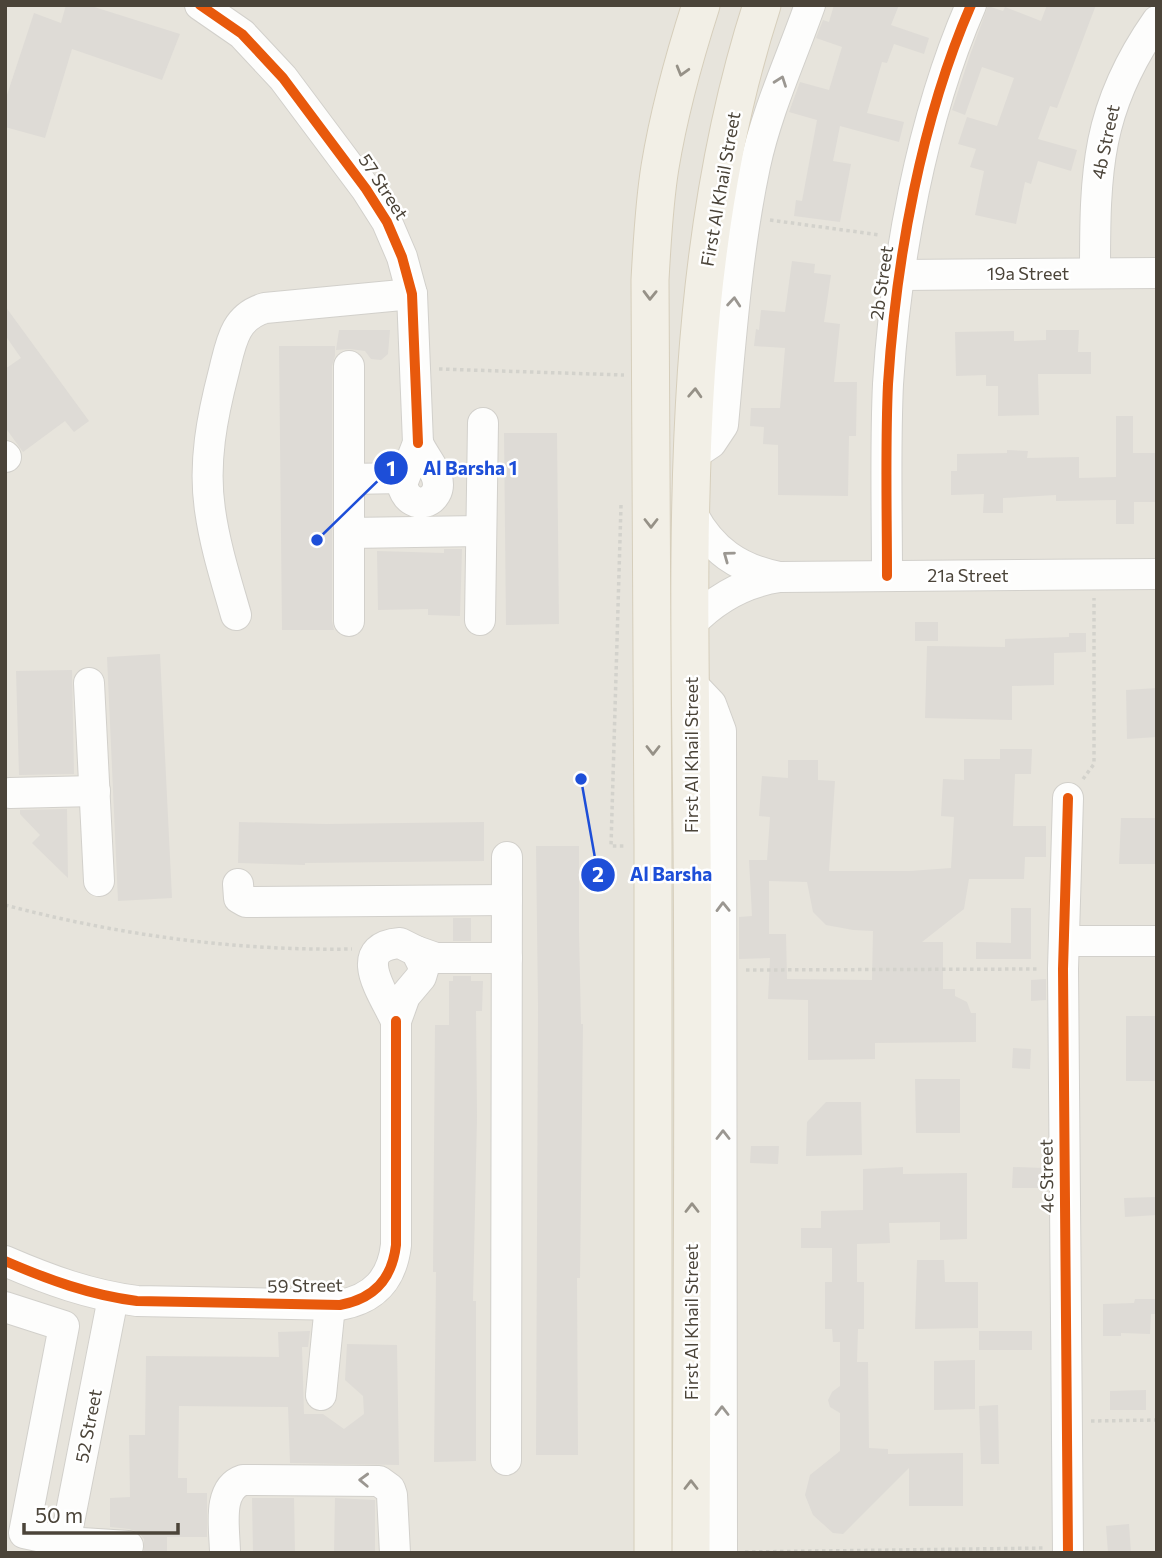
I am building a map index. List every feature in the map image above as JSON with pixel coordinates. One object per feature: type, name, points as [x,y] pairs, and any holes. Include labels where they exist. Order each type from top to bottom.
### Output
[{"type":"main road","points":[[653,1553],[651,268],[660,166],[676,92],[701,5]]},
{"type":"main road","name":"First Al Khail Street","points":[[691,1553],[693,455],[698,349],[716,210],[739,86],[762,5]]},
{"type":"main road","points":[[653,864],[666,878],[672,879],[678,889],[682,1006],[692,1034]]},
{"type":"street","name":"57 Street","points":[[200,5],[242,34],[284,78],[366,189],[395,239],[412,295],[418,443]]},
{"type":"street","points":[[693,455],[711,443],[723,425],[736,278],[755,165],[772,106],[810,5]]},
{"type":"street","name":"2b Street","points":[[887,576],[888,388],[894,314],[924,149],[936,104],[971,5]]},
{"type":"street","name":"4b Street","points":[[1094,273],[1095,195],[1102,141],[1118,89],[1129,64],[1157,21]]},
{"type":"street","name":"19a Street","points":[[900,275],[1157,273]]},
{"type":"street","points":[[236,615],[213,531],[207,461],[213,415],[236,328],[253,312],[265,308],[412,295]]},
{"type":"street","points":[[349,366],[349,621]]},
{"type":"street","points":[[480,620],[482,423]]},
{"type":"street","points":[[418,443],[437,478],[436,492],[423,503],[417,503],[407,495],[402,484],[418,443]]},
{"type":"street","points":[[437,478],[482,477]]},
{"type":"street","points":[[349,479],[403,478]]},
{"type":"street","name":"21a Street","points":[[692,513],[699,527],[721,552],[748,569],[780,577]]},
{"type":"street","points":[[349,533],[481,531]]},
{"type":"street","name":"21a Street","points":[[691,625],[703,612],[731,592],[763,579],[780,577],[1157,574]]},
{"type":"street","points":[[89,683],[99,881]]},
{"type":"street","points":[[691,683],[711,704],[721,731],[722,1552]]},
{"type":"street","points":[[10,793],[95,791]]},
{"type":"street","name":"4c Street","points":[[1068,798],[1063,955],[1068,1550]]},
{"type":"street","points":[[506,1460],[507,857]]},
{"type":"street","points":[[238,884],[239,898],[243,902],[507,900]]},
{"type":"street","points":[[1063,955],[1157,941]]},
{"type":"street","points":[[396,1021],[372,970],[374,958],[382,948],[400,943],[420,962]]},
{"type":"street","points":[[420,962],[436,958],[507,966]]},
{"type":"street","points":[[396,1021],[420,962]]},
{"type":"street","name":"59 Street","points":[[5,1261],[71,1288],[113,1298],[161,1302],[330,1305],[355,1302],[369,1296],[380,1287],[394,1260],[396,1021]]},
{"type":"street","name":"52 Street","points":[[65,1548],[113,1298]]},
{"type":"street","points":[[321,1395],[330,1305]]},
{"type":"street","points":[[5,1307],[64,1326],[24,1534],[65,1548],[128,1546]]},
{"type":"street","points":[[225,1553],[226,1496],[228,1490],[243,1480],[373,1480],[390,1489],[395,1553]]},
{"type":"path","points":[[746,216],[906,239]]},
{"type":"path","points":[[416,368],[624,375]]},
{"type":"path","points":[[621,500],[611,846],[653,864]]},
{"type":"path","points":[[1068,798],[1094,764],[1094,575]]},
{"type":"path","points":[[5,905],[106,929],[206,943],[324,949],[382,948]]},
{"type":"path","points":[[723,970],[1063,955]]},
{"type":"path","points":[[1068,1421],[1157,1420]]},
{"type":"path","points":[[722,1552],[1068,1550]]},
{"type":"shaded area","points":[[5,5],[1157,5],[1157,1553],[5,1553]]},
{"type":"building","points":[[66,5],[88,5],[180,34],[162,80],[72,49],[45,138],[5,127],[5,101],[34,13],[61,23]]},
{"type":"building","points":[[834,5],[899,5],[891,25],[929,38],[924,54],[894,44],[887,63],[882,62],[867,113],[904,122],[899,142],[840,126],[833,161],[851,164],[840,222],[794,216],[796,200],[802,201],[817,120],[789,112],[800,82],[829,90],[842,47],[816,38],[823,20],[829,22]]},
{"type":"building","points":[[1047,5],[1096,5],[1057,108],[1050,106],[1038,139],[1077,150],[1071,171],[1038,161],[1031,184],[1025,182],[1016,224],[975,215],[984,171],[970,167],[976,149],[958,144],[967,117],[997,126],[1014,78],[982,67],[965,115],[952,110],[970,55],[988,6],[1003,11],[1005,7],[1041,21]]},
{"type":"building","points":[[792,261],[815,264],[814,273],[831,275],[824,322],[840,324],[834,382],[857,382],[856,436],[849,436],[848,496],[778,495],[778,445],[763,444],[764,427],[750,426],[751,408],[780,408],[785,348],[754,346],[761,310],[785,312]]},
{"type":"building","points":[[5,306],[89,421],[74,432],[65,421],[23,452],[5,427],[5,369],[21,358],[5,335]]},
{"type":"building","points":[[339,330],[390,330],[388,354],[381,360],[371,359],[365,351],[336,350]]},
{"type":"building","points":[[1046,330],[1079,330],[1078,352],[1091,352],[1091,374],[1038,374],[1039,415],[998,416],[998,386],[986,386],[986,375],[956,376],[955,332],[1014,331],[1014,341],[1046,340]]},
{"type":"building","points":[[279,346],[335,346],[332,366],[334,630],[282,630]]},
{"type":"building","points":[[1116,416],[1133,416],[1133,453],[1157,453],[1157,502],[1134,502],[1134,524],[1116,524],[1116,500],[1056,501],[1056,495],[1003,498],[1003,513],[983,513],[984,494],[951,495],[951,471],[957,471],[957,454],[1007,453],[1007,450],[1028,451],[1027,458],[1079,457],[1079,478],[1116,477]]},
{"type":"building","points":[[504,433],[557,433],[559,624],[506,625]]},
{"type":"building","points":[[444,549],[462,549],[460,616],[428,615],[428,609],[378,610],[377,551],[444,553]]},
{"type":"building","points":[[915,622],[938,622],[938,641],[915,641]]},
{"type":"building","points":[[1069,633],[1086,633],[1086,652],[1054,653],[1054,685],[1012,686],[1012,720],[925,718],[927,646],[1005,647],[1005,639],[1069,637]]},
{"type":"building","points":[[160,654],[172,898],[118,901],[107,657]]},
{"type":"building","points":[[72,670],[74,774],[19,775],[16,671]]},
{"type":"building","points":[[1157,688],[1157,737],[1127,739],[1126,690]]},
{"type":"building","points":[[1000,749],[1032,749],[1031,774],[1015,774],[1013,826],[1046,826],[1046,857],[1025,857],[1024,879],[969,879],[964,909],[922,942],[943,942],[943,989],[955,989],[955,996],[967,1002],[971,1013],[976,1013],[976,1042],[875,1043],[875,1059],[808,1060],[808,1000],[768,999],[770,958],[739,959],[739,917],[752,916],[749,860],[767,860],[770,817],[759,816],[762,776],[788,778],[788,760],[818,760],[818,780],[835,781],[829,871],[910,871],[951,868],[954,817],[941,816],[943,779],[964,780],[964,759],[1000,759]],"holes":[[[769,881],[807,882],[813,912],[826,925],[873,931],[872,980],[787,979],[786,934],[769,934]]]},
{"type":"building","points":[[67,809],[68,878],[32,843],[40,835],[20,814],[20,810]]},
{"type":"building","points":[[1121,818],[1157,818],[1157,864],[1119,864]]},
{"type":"building","points":[[239,822],[484,822],[484,861],[305,865],[238,863]]},
{"type":"building","points":[[536,846],[579,846],[583,1024],[580,1278],[577,1278],[578,1455],[536,1455]]},
{"type":"building","points":[[1011,908],[1031,908],[1031,959],[976,959],[976,942],[1011,943]]},
{"type":"building","points":[[453,918],[471,918],[471,941],[453,941]]},
{"type":"building","points":[[453,976],[471,976],[471,981],[483,981],[482,1011],[476,1011],[473,1301],[476,1301],[476,1461],[434,1462],[435,1025],[449,1025],[449,981],[453,981]]},
{"type":"building","points":[[1046,979],[1046,1000],[1031,1001],[1031,980]]},
{"type":"building","points":[[1126,1016],[1157,1016],[1157,1081],[1126,1081]]},
{"type":"building","points":[[1013,1048],[1031,1049],[1030,1069],[1012,1068]]},
{"type":"building","points":[[915,1079],[960,1079],[960,1133],[916,1133]]},
{"type":"building","points":[[826,1102],[861,1102],[862,1155],[806,1156],[807,1122]]},
{"type":"building","points":[[751,1146],[779,1146],[778,1164],[750,1163]]},
{"type":"building","points":[[903,1167],[903,1174],[967,1173],[967,1239],[940,1240],[940,1222],[889,1223],[890,1243],[857,1244],[857,1282],[864,1282],[864,1329],[858,1329],[857,1362],[868,1362],[869,1448],[888,1449],[888,1454],[963,1453],[963,1506],[909,1506],[909,1468],[843,1534],[833,1533],[813,1515],[805,1495],[810,1475],[840,1451],[840,1413],[830,1407],[828,1400],[832,1392],[840,1386],[840,1342],[833,1342],[832,1329],[825,1329],[825,1282],[832,1282],[832,1248],[801,1248],[801,1228],[821,1228],[821,1211],[863,1210],[863,1169]]},
{"type":"building","points":[[1013,1167],[1045,1168],[1045,1188],[1012,1188]]},
{"type":"building","points":[[1157,1197],[1157,1215],[1125,1217],[1124,1198]]},
{"type":"building","points":[[917,1260],[944,1260],[945,1282],[978,1282],[978,1328],[915,1329]]},
{"type":"building","points":[[1135,1299],[1157,1299],[1157,1314],[1151,1314],[1150,1334],[1121,1333],[1121,1336],[1103,1336],[1103,1304],[1134,1303]]},
{"type":"building","points":[[310,1331],[308,1347],[302,1347],[304,1414],[323,1414],[344,1429],[364,1414],[363,1396],[345,1380],[347,1344],[397,1345],[399,1465],[290,1463],[288,1407],[179,1406],[178,1478],[187,1478],[187,1493],[207,1493],[207,1537],[167,1537],[167,1553],[144,1553],[144,1539],[138,1532],[110,1527],[110,1498],[130,1497],[129,1435],[145,1435],[146,1356],[279,1357],[278,1332]]},
{"type":"building","points":[[979,1331],[1032,1331],[1032,1350],[979,1350]]},
{"type":"building","points":[[975,1360],[975,1409],[934,1410],[934,1361]]},
{"type":"building","points":[[1146,1390],[1146,1410],[1110,1410],[1110,1391]]},
{"type":"building","points":[[998,1405],[999,1464],[981,1464],[979,1406]]},
{"type":"building","points":[[252,1498],[294,1498],[295,1553],[253,1553]]},
{"type":"building","points":[[335,1498],[375,1500],[375,1553],[334,1553]]},
{"type":"building","points":[[1129,1524],[1131,1553],[1108,1553],[1106,1526]]},
{"type":"cycle path","points":[[200,5],[242,34],[283,78],[366,189],[387,222],[402,257],[412,294],[418,443]]},
{"type":"cycle path","points":[[887,576],[887,408],[897,289],[925,143],[953,49],[971,5]]},
{"type":"cycle path","points":[[1068,798],[1063,969],[1068,1553]]},
{"type":"cycle path","points":[[5,1261],[70,1286],[137,1301],[340,1305],[363,1298],[379,1286],[385,1277],[396,1245],[396,1021]]},
{"type":"place","name":"Al Barsha 1","points":[[317,540]]},
{"type":"place","name":"Al Barsha","points":[[581,779]]}]
